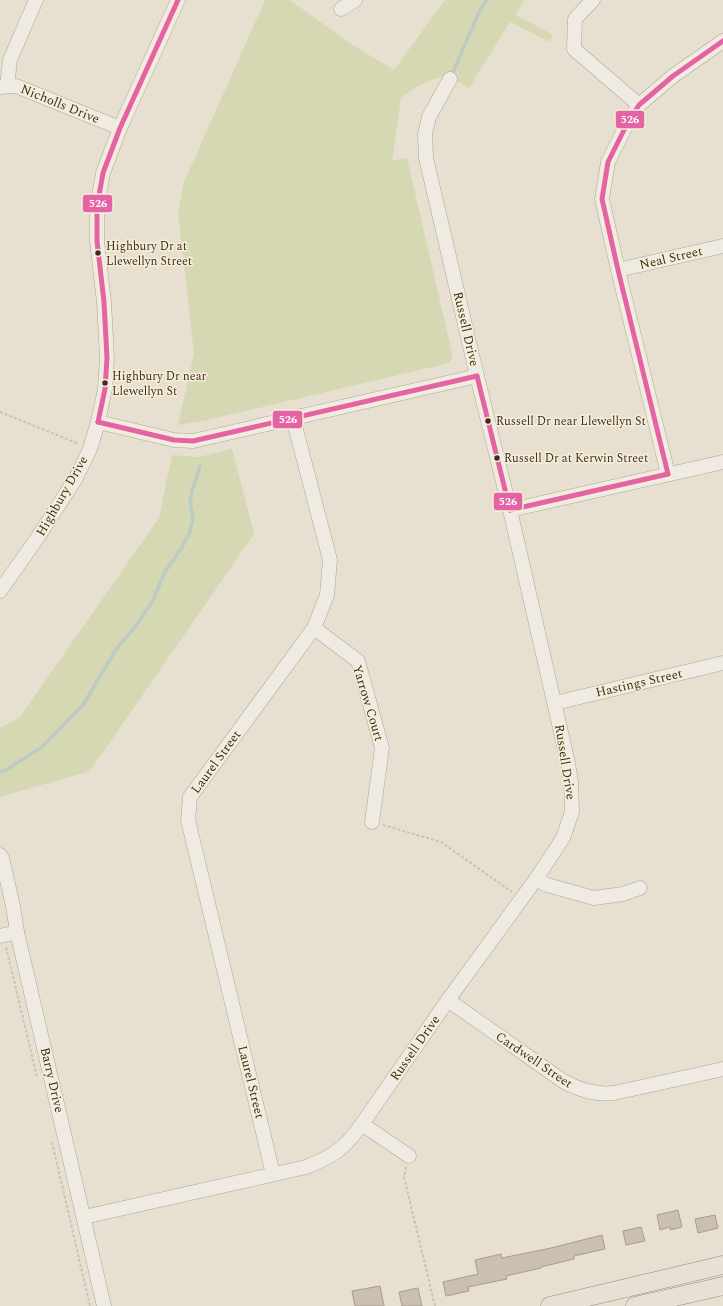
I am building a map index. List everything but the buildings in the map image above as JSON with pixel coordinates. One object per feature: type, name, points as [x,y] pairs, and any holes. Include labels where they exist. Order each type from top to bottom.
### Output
[{"type":"main road","points":[[550,1306],[723,1265]]},
{"type":"main road","points":[[635,1306],[723,1286]]},
{"type":"street","points":[[4,86],[10,60],[36,0]]},
{"type":"street","name":"Highbury Drive","points":[[0,591],[68,491],[90,449],[98,422],[105,389],[107,358],[104,302],[96,241],[97,207],[103,173],[120,128],[178,0]]},
{"type":"street","points":[[341,9],[356,0]]},
{"type":"street","points":[[593,0],[575,19],[574,49],[639,105]]},
{"type":"street","points":[[668,474],[602,199],[608,162],[628,122],[639,105],[673,76],[723,41]]},
{"type":"street","name":"Russell Drive","points":[[84,1217],[306,1167],[324,1160],[340,1150],[351,1140],[448,1000],[536,879],[563,838],[572,812],[571,782],[555,703],[426,158],[425,134],[429,117],[450,79]]},
{"type":"street","name":"Nicholls Drive","points":[[4,86],[16,86],[120,128]]},
{"type":"street","name":"Neal Street","points":[[618,270],[723,246]]},
{"type":"street","points":[[98,422],[174,440],[193,441],[477,376]]},
{"type":"street","name":"Laurel Street","points":[[273,1174],[188,820],[190,797],[314,628],[327,595],[330,560],[293,418]]},
{"type":"street","points":[[510,510],[723,462]]},
{"type":"street","name":"Yarrow Court","points":[[314,628],[358,661],[382,748],[372,822]]},
{"type":"street","name":"Hastings Street","points":[[555,703],[723,663]]},
{"type":"street","name":"Barry Drive","points":[[0,855],[2,858],[13,906],[17,932],[104,1306]]},
{"type":"street","points":[[536,879],[546,885],[594,898],[623,894],[640,888]]},
{"type":"street","points":[[3,940],[17,932]]},
{"type":"street","name":"Cardwell Street","points":[[448,1000],[563,1081],[589,1092],[601,1094],[614,1093],[723,1069]]},
{"type":"street","points":[[362,1124],[408,1156]]},
{"type":"path","points":[[0,412],[90,449]]},
{"type":"path","points":[[372,822],[441,842],[521,898]]},
{"type":"path","points":[[3,940],[37,1080]]},
{"type":"path","points":[[52,1140],[90,1306]]},
{"type":"path","points":[[408,1156],[404,1177],[435,1306]]},
{"type":"green space","points":[[265,0],[290,0],[348,42],[394,70],[445,0],[524,0],[516,15],[553,35],[550,42],[510,22],[469,88],[447,75],[422,84],[401,98],[392,161],[407,158],[453,357],[449,363],[207,420],[178,425],[194,353],[178,212],[184,182]]},
{"type":"green space","points":[[232,449],[254,534],[90,771],[0,797],[0,728],[20,717],[159,518],[172,455],[199,457]]},
{"type":"waterway","points":[[453,72],[480,10],[487,0]]},
{"type":"waterway","points":[[0,772],[6,770],[42,747],[83,705],[117,648],[135,627],[152,602],[165,572],[181,549],[190,532],[193,519],[190,503],[192,491],[200,466]]},
{"type":"transit line","name":"526","points":[[98,422],[105,389],[107,358],[104,302],[97,241],[97,207],[103,173],[120,128],[178,0]]},
{"type":"transit line","name":"526","points":[[668,474],[602,199],[608,162],[628,122],[639,105],[673,76],[723,41]]},
{"type":"transit line","name":"526","points":[[477,376],[510,510]]},
{"type":"transit line","name":"526","points":[[98,422],[174,440],[193,441],[477,376]]},
{"type":"transit line","name":"526","points":[[510,510],[668,474]]},
{"type":"place","name":"Highbury Dr at Llewellyn Street","points":[[98,253]]},
{"type":"place","name":"Highbury Dr near Llewellyn St","points":[[105,383]]},
{"type":"place","name":"Russell Dr near Llewellyn St","points":[[488,421]]},
{"type":"place","name":"Russell Dr at Kerwin Street","points":[[497,458]]}]
